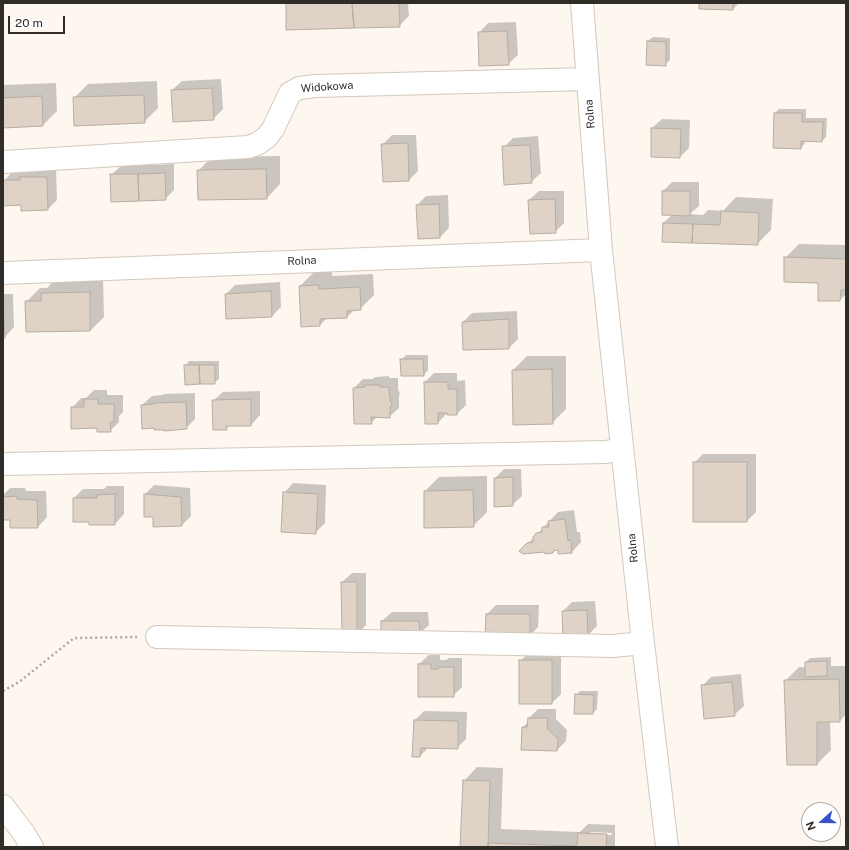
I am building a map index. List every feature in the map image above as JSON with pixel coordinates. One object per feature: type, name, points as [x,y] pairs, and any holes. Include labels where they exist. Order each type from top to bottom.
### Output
[{"type":"street","name":"Rolna","points":[[582,3],[601,250],[643,643],[667,847]]},
{"type":"street","name":"Widokowa","points":[[3,162],[248,147],[257,144],[267,137],[273,129],[290,93],[299,88],[315,86],[587,79]]},
{"type":"street","name":"Rolna","points":[[3,273],[601,250]]},
{"type":"street","points":[[3,464],[606,452],[622,449]]},
{"type":"street","points":[[158,637],[613,646],[643,643]]},
{"type":"street","points":[[3,806],[23,832],[32,847]]},
{"type":"path","points":[[3,691],[19,682],[74,638],[158,637]]},
{"type":"building","points":[[286,3],[352,3],[354,28],[286,30]]},
{"type":"building","points":[[352,3],[399,3],[400,27],[354,28]]},
{"type":"building","points":[[699,3],[733,3],[733,10],[699,9]]},
{"type":"building","points":[[507,31],[509,65],[479,66],[478,32]]},
{"type":"building","points":[[647,41],[666,42],[666,66],[646,65]]},
{"type":"building","points":[[212,88],[214,120],[173,122],[171,90]]},
{"type":"building","points":[[144,95],[145,123],[74,126],[73,97]]},
{"type":"building","points":[[42,96],[43,126],[3,128],[3,98]]},
{"type":"building","points":[[774,113],[802,113],[802,122],[823,122],[822,142],[801,141],[801,149],[773,148]]},
{"type":"building","points":[[651,128],[681,129],[680,158],[651,157]]},
{"type":"building","points":[[408,143],[409,181],[383,182],[381,144]]},
{"type":"building","points":[[530,145],[532,183],[504,185],[502,146]]},
{"type":"building","points":[[266,169],[267,199],[198,200],[197,170]]},
{"type":"building","points":[[165,173],[166,200],[139,201],[138,174]]},
{"type":"building","points":[[110,174],[138,174],[139,201],[111,202]]},
{"type":"building","points":[[20,177],[47,177],[48,210],[21,211],[21,205],[3,206],[3,180],[20,180]]},
{"type":"building","points":[[662,191],[690,191],[690,216],[662,215]]},
{"type":"building","points":[[555,199],[556,233],[530,234],[528,200]]},
{"type":"building","points":[[439,204],[440,238],[418,239],[416,205]]},
{"type":"building","points":[[721,211],[759,213],[758,245],[692,243],[693,224],[720,225]]},
{"type":"building","points":[[663,223],[693,224],[692,243],[662,242]]},
{"type":"building","points":[[784,257],[846,259],[846,290],[841,290],[840,301],[818,301],[818,283],[784,282]]},
{"type":"building","points":[[319,285],[319,289],[360,287],[361,310],[347,311],[347,318],[320,319],[320,326],[301,327],[299,286]]},
{"type":"building","points":[[271,291],[272,317],[226,319],[225,294]]},
{"type":"building","points":[[90,292],[90,331],[26,332],[25,301],[41,301],[41,293]]},
{"type":"building","points":[[3,303],[5,338],[3,338]]},
{"type":"building","points":[[509,319],[509,349],[463,350],[462,322]]},
{"type":"building","points":[[400,359],[423,359],[424,376],[401,376]]},
{"type":"building","points":[[184,365],[199,365],[200,384],[185,385]]},
{"type":"building","points":[[199,365],[215,365],[215,384],[200,384]]},
{"type":"building","points":[[552,369],[553,424],[513,425],[512,370]]},
{"type":"building","points":[[424,382],[448,382],[448,389],[457,389],[457,415],[438,413],[438,424],[425,424]]},
{"type":"building","points":[[365,385],[380,385],[380,387],[389,387],[392,405],[390,407],[390,418],[371,417],[372,424],[354,424],[353,388],[365,387]]},
{"type":"building","points":[[84,399],[98,399],[98,404],[114,404],[114,422],[110,422],[111,432],[97,432],[97,428],[71,429],[71,407],[84,407]]},
{"type":"building","points":[[251,399],[251,426],[226,426],[227,430],[213,430],[212,400]]},
{"type":"building","points":[[186,402],[187,429],[164,431],[154,430],[154,428],[142,429],[141,405]]},
{"type":"building","points":[[693,462],[747,462],[747,522],[693,522]]},
{"type":"building","points":[[513,477],[513,506],[494,507],[494,478]]},
{"type":"building","points":[[473,490],[474,527],[424,528],[424,491]]},
{"type":"building","points":[[283,492],[318,494],[316,534],[281,532]]},
{"type":"building","points":[[115,494],[115,525],[89,525],[89,522],[73,522],[73,498],[97,498],[96,495]]},
{"type":"building","points":[[144,494],[181,497],[182,526],[153,527],[153,517],[144,517]]},
{"type":"building","points":[[17,496],[17,499],[37,500],[38,528],[10,528],[10,520],[3,520],[3,497]]},
{"type":"building","points":[[565,519],[568,541],[571,540],[572,553],[558,554],[558,550],[553,551],[553,553],[545,554],[545,552],[523,554],[519,551],[527,543],[533,542],[533,537],[536,533],[542,532],[542,527],[549,527],[548,521]]},
{"type":"building","points":[[341,582],[357,582],[357,635],[342,635]]},
{"type":"building","points":[[587,610],[588,636],[563,638],[562,611]]},
{"type":"building","points":[[486,614],[530,614],[530,638],[485,637]]},
{"type":"building","points":[[381,621],[419,621],[420,635],[381,635]]},
{"type":"building","points":[[519,660],[552,660],[552,704],[519,704]]},
{"type":"building","points":[[827,661],[827,676],[805,677],[805,662]]},
{"type":"building","points":[[418,664],[431,664],[431,669],[438,669],[438,667],[454,667],[454,697],[418,697]]},
{"type":"building","points":[[839,679],[840,722],[817,722],[817,765],[787,765],[784,680]]},
{"type":"building","points":[[732,682],[735,716],[704,719],[701,685]]},
{"type":"building","points":[[575,694],[594,695],[593,714],[574,714]]},
{"type":"building","points":[[528,718],[548,718],[547,728],[558,739],[557,751],[521,750],[522,727],[527,727]]},
{"type":"building","points":[[414,720],[458,721],[458,749],[421,748],[420,757],[412,757]]},
{"type":"building","points":[[463,780],[490,781],[488,847],[460,847]]},
{"type":"building","points":[[578,833],[607,834],[606,847],[577,847]]},
{"type":"building","points":[[488,843],[577,846],[577,847],[488,847]]}]
